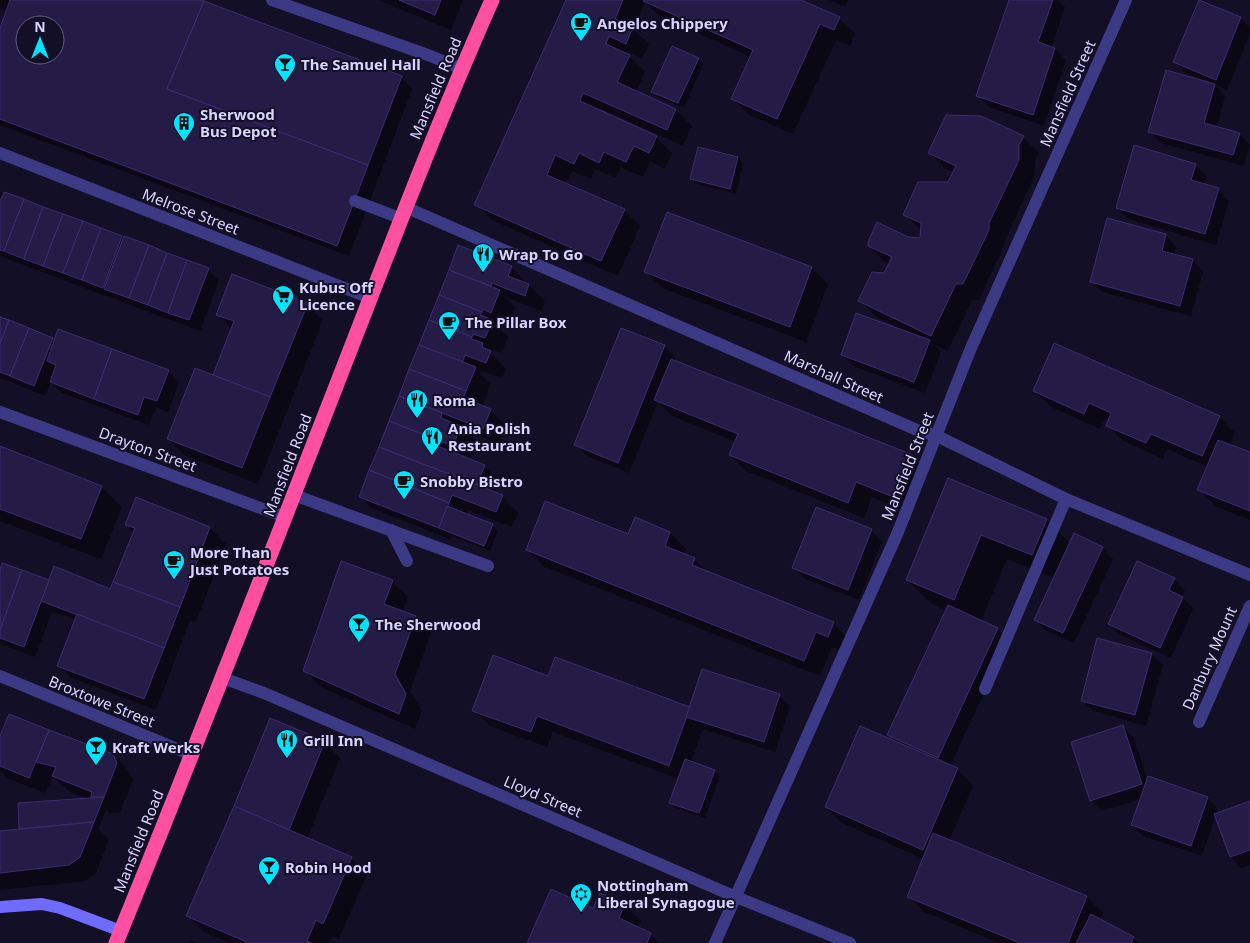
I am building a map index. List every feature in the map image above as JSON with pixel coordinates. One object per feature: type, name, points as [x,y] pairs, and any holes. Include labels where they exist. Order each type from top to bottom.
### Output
[{"type":"highway","name":"Mansfield Road","points":[[118,937],[223,678],[402,213],[492,0]]},
{"type":"street","points":[[272,0],[462,68]]},
{"type":"street","name":"Mansfield Street","points":[[715,943],[898,532],[971,348],[1126,0]]},
{"type":"street","name":"Melrose Street","points":[[0,153],[370,298]]},
{"type":"street","name":"Marshall Street","points":[[355,201],[402,213],[917,430],[937,436],[1066,499],[1250,576]]},
{"type":"street","name":"Drayton Street","points":[[0,412],[285,517]]},
{"type":"street","points":[[294,495],[488,566]]},
{"type":"street","points":[[984,689],[1066,499]]},
{"type":"street","points":[[391,530],[407,560]]},
{"type":"street","name":"Danbury Mount","points":[[1198,722],[1250,606]]},
{"type":"street","name":"Broxtowe Street","points":[[0,676],[192,755]]},
{"type":"street","name":"Lloyd Street","points":[[223,678],[273,697],[736,897],[850,943]]},
{"type":"street","points":[[0,908],[42,904],[60,908],[118,937]]},
{"type":"building","name":"Sherwood Bus Depot","points":[[10,0],[200,0],[204,1],[167,89],[368,165],[337,246],[0,119],[0,28]]},
{"type":"building","points":[[399,0],[441,0],[435,15]]},
{"type":"building","points":[[566,0],[623,0],[615,19],[633,27],[626,44],[609,36],[606,44],[630,55],[617,82],[676,109],[667,130],[583,93],[580,101],[657,136],[649,153],[634,146],[626,162],[604,152],[599,163],[579,153],[574,164],[555,155],[547,175],[625,209],[601,261],[474,205]]},
{"type":"building","points":[[644,0],[801,0],[840,17],[834,30],[820,24],[777,119],[731,99],[753,50]]},
{"type":"building","points":[[1009,0],[1053,0],[1038,42],[1055,48],[1033,115],[976,96]]},
{"type":"building","points":[[1199,0],[1241,17],[1216,80],[1173,62]]},
{"type":"building","name":"The Samuel Hall","points":[[204,1],[402,76],[368,165],[167,89]]},
{"type":"building","points":[[672,46],[699,58],[678,103],[651,92]]},
{"type":"building","points":[[1166,70],[1215,84],[1204,123],[1240,133],[1233,155],[1148,132]]},
{"type":"building","points":[[946,115],[981,116],[1024,136],[1019,145],[1019,160],[989,223],[989,230],[963,284],[956,284],[931,336],[858,301],[872,272],[884,273],[892,257],[868,246],[877,222],[908,237],[920,238],[921,223],[903,215],[918,182],[948,182],[956,166],[928,153]]},
{"type":"building","points":[[1134,145],[1196,164],[1191,180],[1219,188],[1205,234],[1116,208]]},
{"type":"building","points":[[698,147],[738,157],[730,189],[690,179]]},
{"type":"building","points":[[4,192],[24,199],[4,251],[0,250],[0,201]]},
{"type":"building","points":[[24,199],[43,207],[24,259],[4,251]]},
{"type":"building","points":[[43,207],[63,214],[43,266],[24,259]]},
{"type":"building","points":[[667,212],[812,267],[790,327],[644,272]]},
{"type":"building","points":[[63,214],[83,221],[63,273],[43,266]]},
{"type":"building","points":[[1107,218],[1166,234],[1162,251],[1193,259],[1180,306],[1090,282]]},
{"type":"building","points":[[83,221],[101,228],[82,280],[63,273]]},
{"type":"building","points":[[101,228],[122,236],[103,288],[82,280]]},
{"type":"building","points":[[124,236],[149,245],[129,298],[104,289]]},
{"type":"building","points":[[149,245],[167,253],[148,305],[129,298]]},
{"type":"building","name":"Wrap To Go","points":[[458,245],[512,266],[508,276],[529,284],[525,296],[492,283],[491,286],[449,270]]},
{"type":"building","points":[[167,253],[187,260],[168,313],[148,305]]},
{"type":"building","points":[[187,260],[209,268],[189,320],[168,313]]},
{"type":"building","points":[[449,270],[500,290],[491,313],[483,309],[482,312],[439,295]]},
{"type":"building","points":[[232,274],[308,303],[270,397],[213,375],[234,321],[216,315]]},
{"type":"building","points":[[439,295],[482,312],[480,315],[493,320],[485,338],[473,334],[472,337],[429,320]]},
{"type":"building","points":[[856,313],[930,340],[914,382],[841,355]]},
{"type":"building","points":[[0,317],[9,320],[0,344]]},
{"type":"building","points":[[9,320],[29,328],[10,376],[0,372],[0,344]]},
{"type":"building","name":"The Pillar Box","points":[[429,320],[483,343],[482,347],[491,351],[486,363],[465,355],[462,363],[419,345]]},
{"type":"building","points":[[29,328],[53,338],[34,386],[10,376]]},
{"type":"building","points":[[621,328],[665,345],[618,463],[574,445]]},
{"type":"building","points":[[58,329],[112,349],[94,399],[50,382],[56,365],[47,361]]},
{"type":"building","points":[[1054,343],[1220,416],[1202,456],[1151,434],[1146,443],[1106,426],[1111,413],[1089,403],[1084,414],[1033,391]]},
{"type":"building","points":[[419,345],[476,367],[466,391],[409,369]]},
{"type":"building","points":[[112,349],[169,370],[157,401],[144,397],[138,415],[94,399]]},
{"type":"building","points":[[671,359],[913,455],[896,498],[856,482],[848,503],[729,455],[738,434],[654,400]]},
{"type":"building","points":[[195,368],[270,397],[242,468],[167,439]]},
{"type":"building","points":[[409,369],[466,391],[463,398],[491,409],[483,429],[399,396]]},
{"type":"building","name":"Roma","points":[[399,396],[442,413],[441,418],[461,426],[453,446],[389,421]]},
{"type":"building","name":"Ania Polish Restaurant","points":[[389,421],[432,438],[430,443],[485,465],[477,485],[379,447]]},
{"type":"building","points":[[1218,440],[1250,452],[1250,511],[1197,490]]},
{"type":"building","points":[[0,446],[102,486],[81,539],[0,509]]},
{"type":"building","points":[[379,447],[503,495],[496,512],[452,495],[449,503],[369,470]]},
{"type":"building","name":"Snobby Bistro","points":[[369,470],[449,503],[439,528],[359,497]]},
{"type":"building","points":[[948,478],[1047,519],[1032,555],[981,535],[954,600],[906,580]]},
{"type":"building","points":[[136,497],[210,527],[180,607],[113,582],[135,528],[125,525]]},
{"type":"building","points":[[545,501],[628,534],[635,517],[670,532],[665,546],[695,558],[692,565],[834,622],[828,637],[816,632],[804,661],[526,550]]},
{"type":"building","points":[[447,506],[493,524],[484,546],[439,528]]},
{"type":"building","points":[[816,507],[872,529],[848,590],[792,568]]},
{"type":"building","points":[[1074,533],[1103,547],[1063,633],[1034,620]]},
{"type":"building","name":"The Sherwood","points":[[341,561],[393,580],[384,604],[416,616],[395,674],[406,694],[399,714],[303,671]]},
{"type":"building","points":[[1137,561],[1175,578],[1169,590],[1183,597],[1160,648],[1108,624]]},
{"type":"building","points":[[2,563],[22,570],[0,630],[0,570]]},
{"type":"building","points":[[54,566],[110,589],[113,582],[180,607],[164,648],[41,601]]},
{"type":"building","points":[[22,570],[49,580],[24,647],[0,638],[0,630]]},
{"type":"building","points":[[948,605],[998,628],[938,758],[887,735]]},
{"type":"building","points":[[77,614],[164,648],[144,699],[57,666]]},
{"type":"building","points":[[1097,638],[1152,653],[1135,715],[1081,701]]},
{"type":"building","points":[[493,655],[548,676],[555,657],[690,707],[669,766],[537,716],[531,732],[472,711]]},
{"type":"building","points":[[702,669],[780,694],[764,742],[686,717]]},
{"type":"building","points":[[9,714],[49,730],[29,778],[0,766],[0,736]]},
{"type":"building","points":[[270,718],[325,741],[289,830],[234,806]]},
{"type":"building","points":[[1123,725],[1142,784],[1090,801],[1071,742]]},
{"type":"building","points":[[860,726],[958,768],[923,850],[825,807]]},
{"type":"building","points":[[49,730],[113,754],[117,763],[104,797],[91,797],[92,792],[52,776],[56,767],[36,762]]},
{"type":"building","points":[[685,759],[715,770],[699,813],[669,803]]},
{"type":"building","points":[[1148,776],[1208,797],[1191,846],[1131,825]]},
{"type":"building","points":[[104,797],[94,822],[19,829],[18,803]]},
{"type":"building","points":[[1250,801],[1250,850],[1230,857],[1214,814]]},
{"type":"building","name":"Robin Hood","points":[[234,806],[352,857],[323,924],[316,920],[307,941],[312,943],[249,943],[186,916]]},
{"type":"building","points":[[94,822],[80,857],[69,865],[0,873],[0,831]]},
{"type":"building","points":[[933,833],[1087,896],[1068,943],[1020,943],[907,897]]},
{"type":"building","name":"Nottingham Liberal Synagogue","points":[[551,889],[593,908],[600,893],[625,904],[619,918],[651,933],[647,943],[527,943]]},
{"type":"building","points":[[1091,914],[1134,937],[1131,943],[1076,943]]},
{"type":"place","name":"Angelos Chippery","points":[[581,42]]},
{"type":"place","name":"The Samuel Hall","points":[[285,83]]},
{"type":"place","name":"Sherwood Bus Depot","points":[[184,142]]},
{"type":"place","name":"Wrap To Go","points":[[483,273]]},
{"type":"place","name":"Kubus Off Licence","points":[[283,315]]},
{"type":"place","name":"The Pillar Box","points":[[449,341]]},
{"type":"place","name":"Roma","points":[[417,419]]},
{"type":"place","name":"Ania Polish Restaurant","points":[[432,456]]},
{"type":"place","name":"Snobby Bistro","points":[[404,500]]},
{"type":"place","name":"More Than Just Potatoes","points":[[174,580]]},
{"type":"place","name":"The Sherwood","points":[[359,643]]},
{"type":"place","name":"Grill Inn","points":[[287,759]]},
{"type":"place","name":"Kraft Werks","points":[[96,766]]},
{"type":"place","name":"Robin Hood","points":[[269,886]]},
{"type":"place","name":"Nottingham Liberal Synagogue","points":[[581,913]]}]
